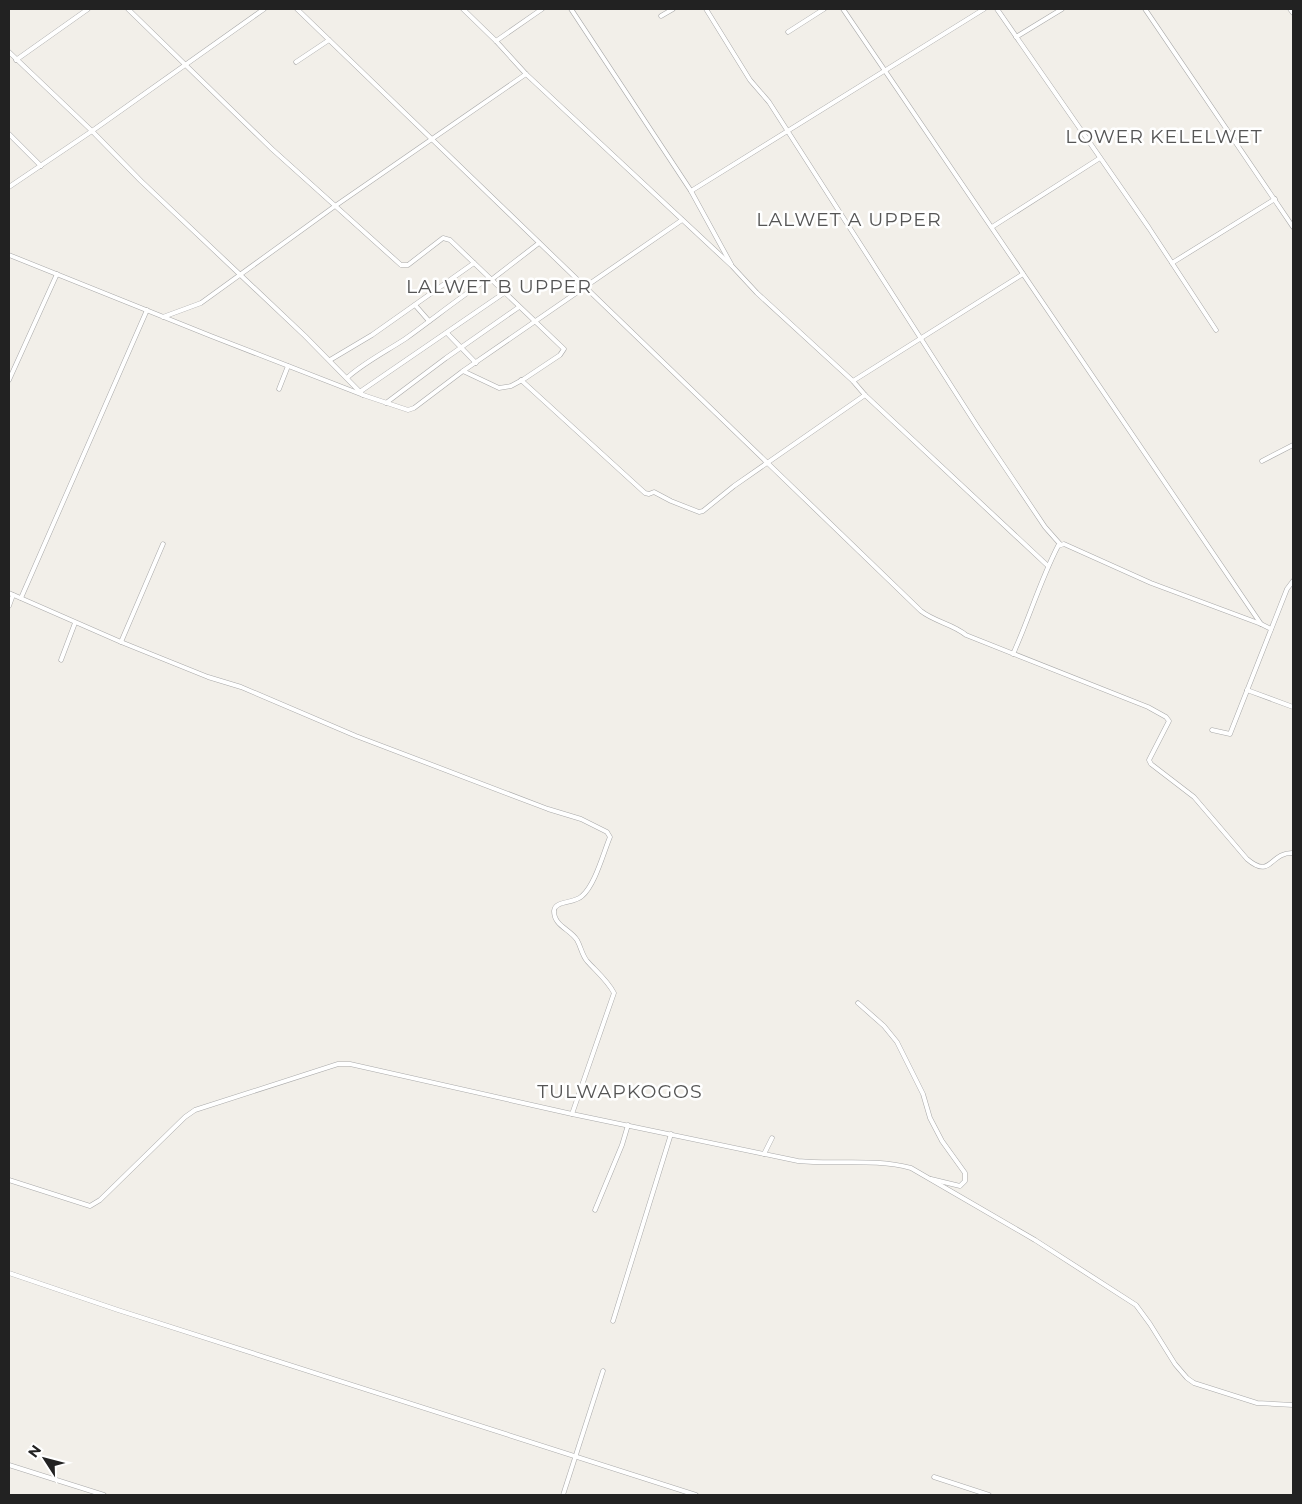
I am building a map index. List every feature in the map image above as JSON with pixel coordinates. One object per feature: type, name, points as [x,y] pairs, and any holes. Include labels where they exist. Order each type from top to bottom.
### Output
[{"type":"street","points":[[16,60],[88,9]]},
{"type":"street","points":[[128,9],[272,149],[401,265],[408,265],[443,238],[453,242],[564,350],[560,355],[511,386],[499,388],[463,371]]},
{"type":"street","points":[[9,187],[42,166],[264,9]]},
{"type":"street","points":[[297,9],[769,462],[921,611],[932,618],[958,628],[966,635],[1148,707],[1166,718],[1169,721],[1149,760],[1151,764],[1189,792],[1247,859],[1257,867],[1265,867],[1283,854],[1293,853]]},
{"type":"street","points":[[463,9],[526,74],[732,266],[757,293],[853,381],[865,395],[1048,566]]},
{"type":"street","points":[[496,41],[542,9]]},
{"type":"street","points":[[571,9],[690,191],[726,252],[732,266]]},
{"type":"street","points":[[661,16],[673,9]]},
{"type":"street","points":[[706,9],[750,80],[769,102],[982,434],[1045,527],[1060,544],[1064,544],[1151,583],[1271,629]]},
{"type":"street","points":[[788,32],[824,9]]},
{"type":"street","points":[[843,9],[1261,624]]},
{"type":"street","points":[[690,191],[984,9]]},
{"type":"street","points":[[997,9],[1216,330]]},
{"type":"street","points":[[1016,37],[1062,9]]},
{"type":"street","points":[[1145,9],[1293,227]]},
{"type":"street","points":[[1290,9],[1293,13]]},
{"type":"street","points":[[296,62],[329,40]]},
{"type":"street","points":[[9,52],[92,131],[141,181],[330,360],[362,393]]},
{"type":"street","points":[[162,316],[200,302],[526,74]]},
{"type":"street","points":[[9,134],[42,166]]},
{"type":"street","points":[[992,227],[1100,158]]},
{"type":"street","points":[[1172,263],[1275,199]]},
{"type":"street","points":[[9,254],[288,366],[405,410],[414,408],[463,371],[682,220]]},
{"type":"street","points":[[348,378],[360,367],[404,340],[447,306],[490,279],[539,243]]},
{"type":"street","points":[[330,360],[372,335],[474,263]]},
{"type":"street","points":[[9,380],[58,274]]},
{"type":"street","points":[[853,381],[1024,274]]},
{"type":"street","points":[[362,393],[504,293]]},
{"type":"street","points":[[415,305],[429,321]]},
{"type":"street","points":[[386,403],[519,307]]},
{"type":"street","points":[[21,598],[147,310]]},
{"type":"street","points":[[447,333],[476,363]]},
{"type":"street","points":[[279,389],[288,366]]},
{"type":"street","points":[[521,380],[645,493],[654,492],[699,512],[865,395]]},
{"type":"street","points":[[1262,461],[1293,445]]},
{"type":"street","points":[[121,642],[163,544]]},
{"type":"street","points":[[1012,654],[1028,619],[1048,566],[1060,544]]},
{"type":"street","points":[[1212,730],[1230,734],[1287,589],[1293,581]]},
{"type":"street","points":[[9,606],[11,594],[121,642],[208,677],[241,687],[356,736],[548,809],[580,819],[608,832],[610,838],[588,891],[575,902],[556,904],[554,908],[559,924],[576,939],[585,959],[611,987],[614,993],[572,1114]]},
{"type":"street","points":[[61,660],[75,622]]},
{"type":"street","points":[[1247,690],[1293,707]]},
{"type":"street","points":[[858,1003],[884,1026],[897,1042],[923,1094],[930,1118],[942,1141],[965,1174],[965,1181],[960,1186],[929,1178]]},
{"type":"street","points":[[9,1180],[90,1206],[100,1200],[185,1117],[195,1110],[343,1064],[764,1154],[818,1163],[872,1163],[900,1165],[910,1168],[1035,1240],[1136,1304],[1175,1364],[1187,1378],[1257,1403],[1293,1405]]},
{"type":"street","points":[[595,1210],[622,1145],[628,1125]]},
{"type":"street","points":[[613,1321],[671,1134]]},
{"type":"street","points":[[764,1154],[772,1138]]},
{"type":"street","points":[[9,1273],[118,1310],[696,1495]]},
{"type":"street","points":[[563,1495],[603,1371]]},
{"type":"street","points":[[9,1465],[104,1495]]},
{"type":"street","points":[[934,1477],[989,1495]]},
{"type":"district","name":"LOWER KELELWET","points":[[1164,136]]},
{"type":"district","name":"LALWET A UPPER","points":[[849,219]]},
{"type":"district","name":"LALWET B UPPER","points":[[499,286]]},
{"type":"district","name":"TULWAPKOGOS","points":[[620,1091]]}]
